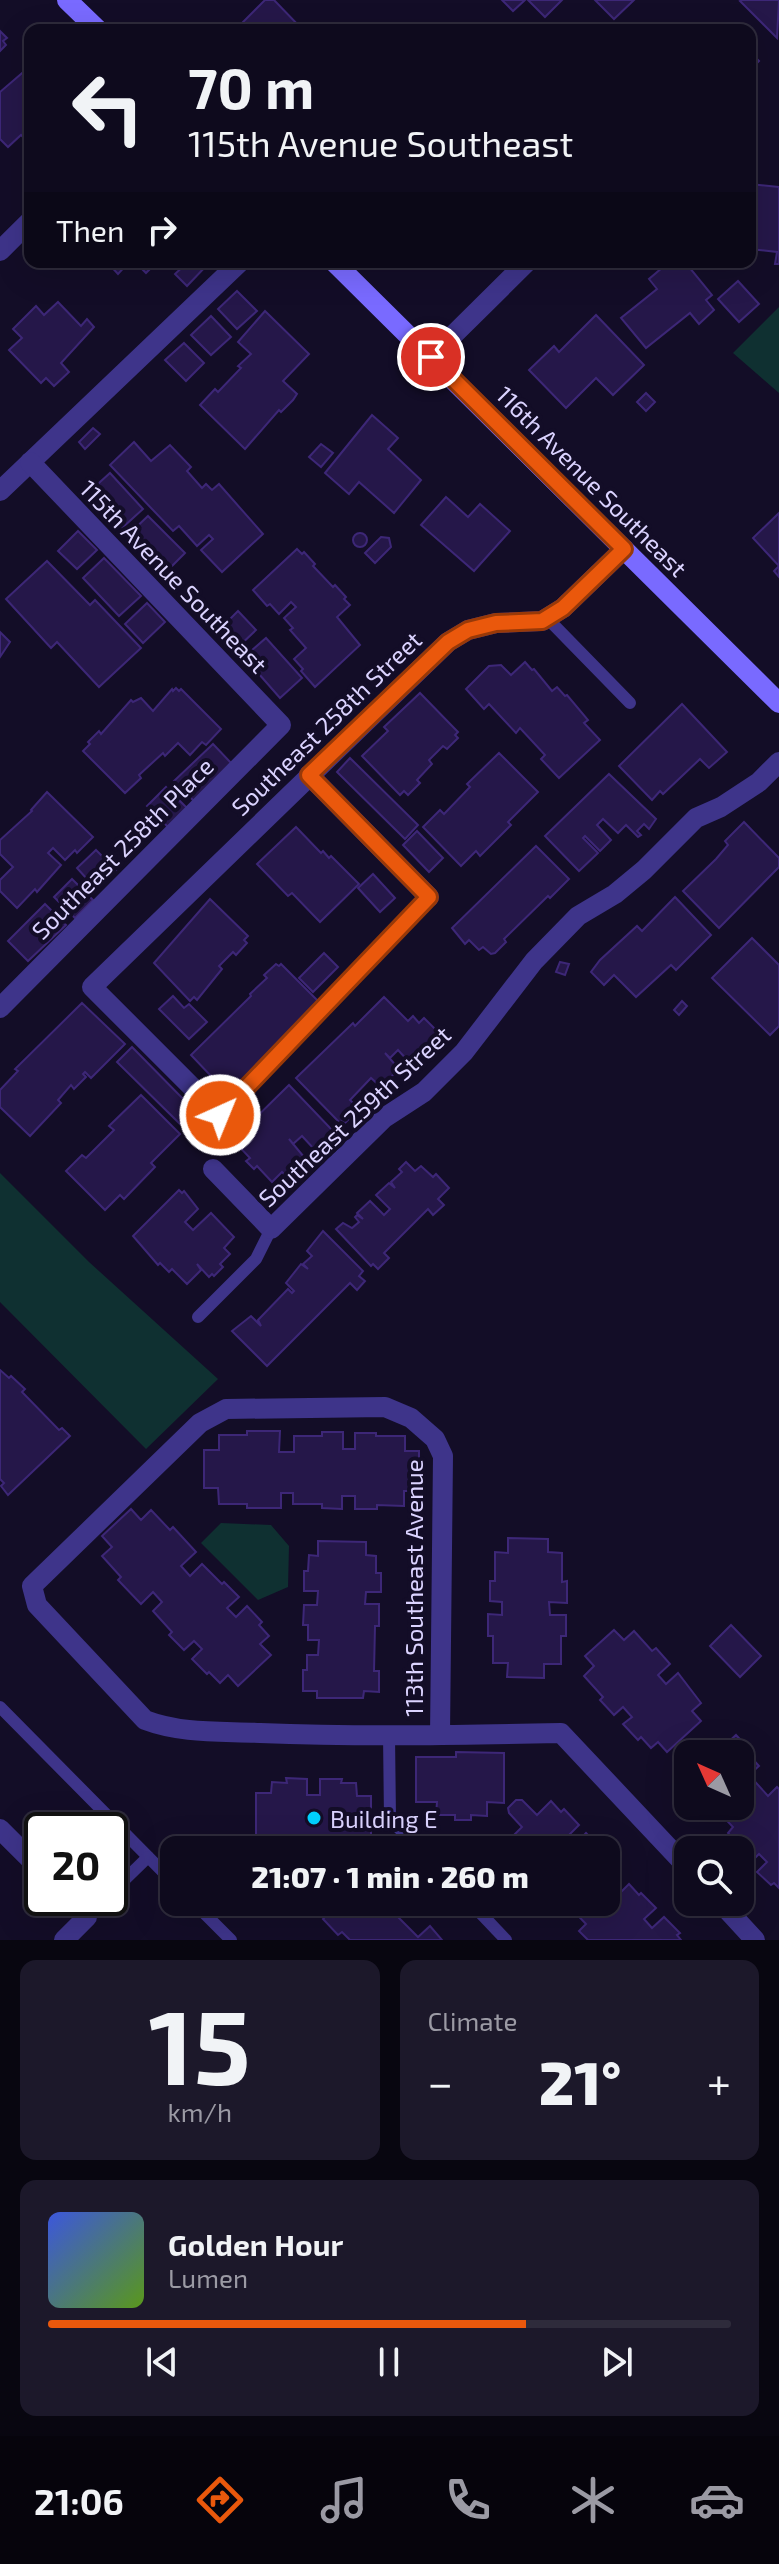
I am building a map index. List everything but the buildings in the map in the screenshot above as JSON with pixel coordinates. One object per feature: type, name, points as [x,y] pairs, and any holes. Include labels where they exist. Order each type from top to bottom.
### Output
[{"type":"main road","points":[[67,0],[92,24]]},
{"type":"main road","name":"116th Avenue Southeast","points":[[340,268],[779,703]]},
{"type":"street","points":[[0,251],[24,227]]},
{"type":"street","points":[[0,491],[234,268]]},
{"type":"street","points":[[431,357],[521,268]]},
{"type":"street","name":"115th Avenue Southeast","points":[[30,462],[281,725]]},
{"type":"street","points":[[547,618],[563,608],[624,549]]},
{"type":"street","name":"Southeast 258th Street","points":[[220,1115],[92,987],[448,642],[468,630],[496,623],[542,621],[547,618]]},
{"type":"street","name":"Southeast 258th Place","points":[[0,1008],[281,725]]},
{"type":"street","name":"Southeast 259th Street","points":[[213,1169],[271,1229],[384,1118],[424,1092],[464,1052],[534,961],[578,916],[615,894],[696,818],[721,807],[759,782],[779,762]]},
{"type":"street","points":[[309,775],[429,897]]},
{"type":"street","name":"113th Southeast Avenue","points":[[440,1735],[443,1456],[435,1439],[411,1418],[385,1407],[226,1409],[200,1423],[32,1586],[37,1605],[145,1720],[169,1729],[389,1735],[440,1735],[561,1733],[674,1853]]},
{"type":"street","points":[[0,1829],[24,1853]]},
{"type":"street","points":[[733,1916],[755,1940]]},
{"type":"street","points":[[64,1940],[87,1917]]},
{"type":"lane","points":[[547,618],[630,703]]},
{"type":"lane","points":[[220,1115],[429,897]]},
{"type":"lane","points":[[198,1317],[256,1259],[271,1229]]},
{"type":"lane","points":[[0,1707],[160,1869]]},
{"type":"lane","points":[[389,1735],[390,1819],[406,1836]]},
{"type":"lane","points":[[128,1876],[148,1857]]},
{"type":"lane","points":[[207,1916],[231,1940]]},
{"type":"lane","points":[[483,1916],[506,1940]]},
{"type":"green space","points":[[779,307],[779,393],[733,353]]},
{"type":"green space","points":[[0,1173],[89,1262],[218,1379],[146,1449],[0,1302]]},
{"type":"green space","points":[[221,1523],[271,1525],[289,1546],[288,1587],[258,1600],[201,1543]]},
{"type":"place","name":"Building E","points":[[314,1818]]},
{"type":"route","points":[[220,1115],[429,897],[309,775],[448,642],[468,630],[496,623],[542,621],[563,608],[624,549],[431,357]]}]
